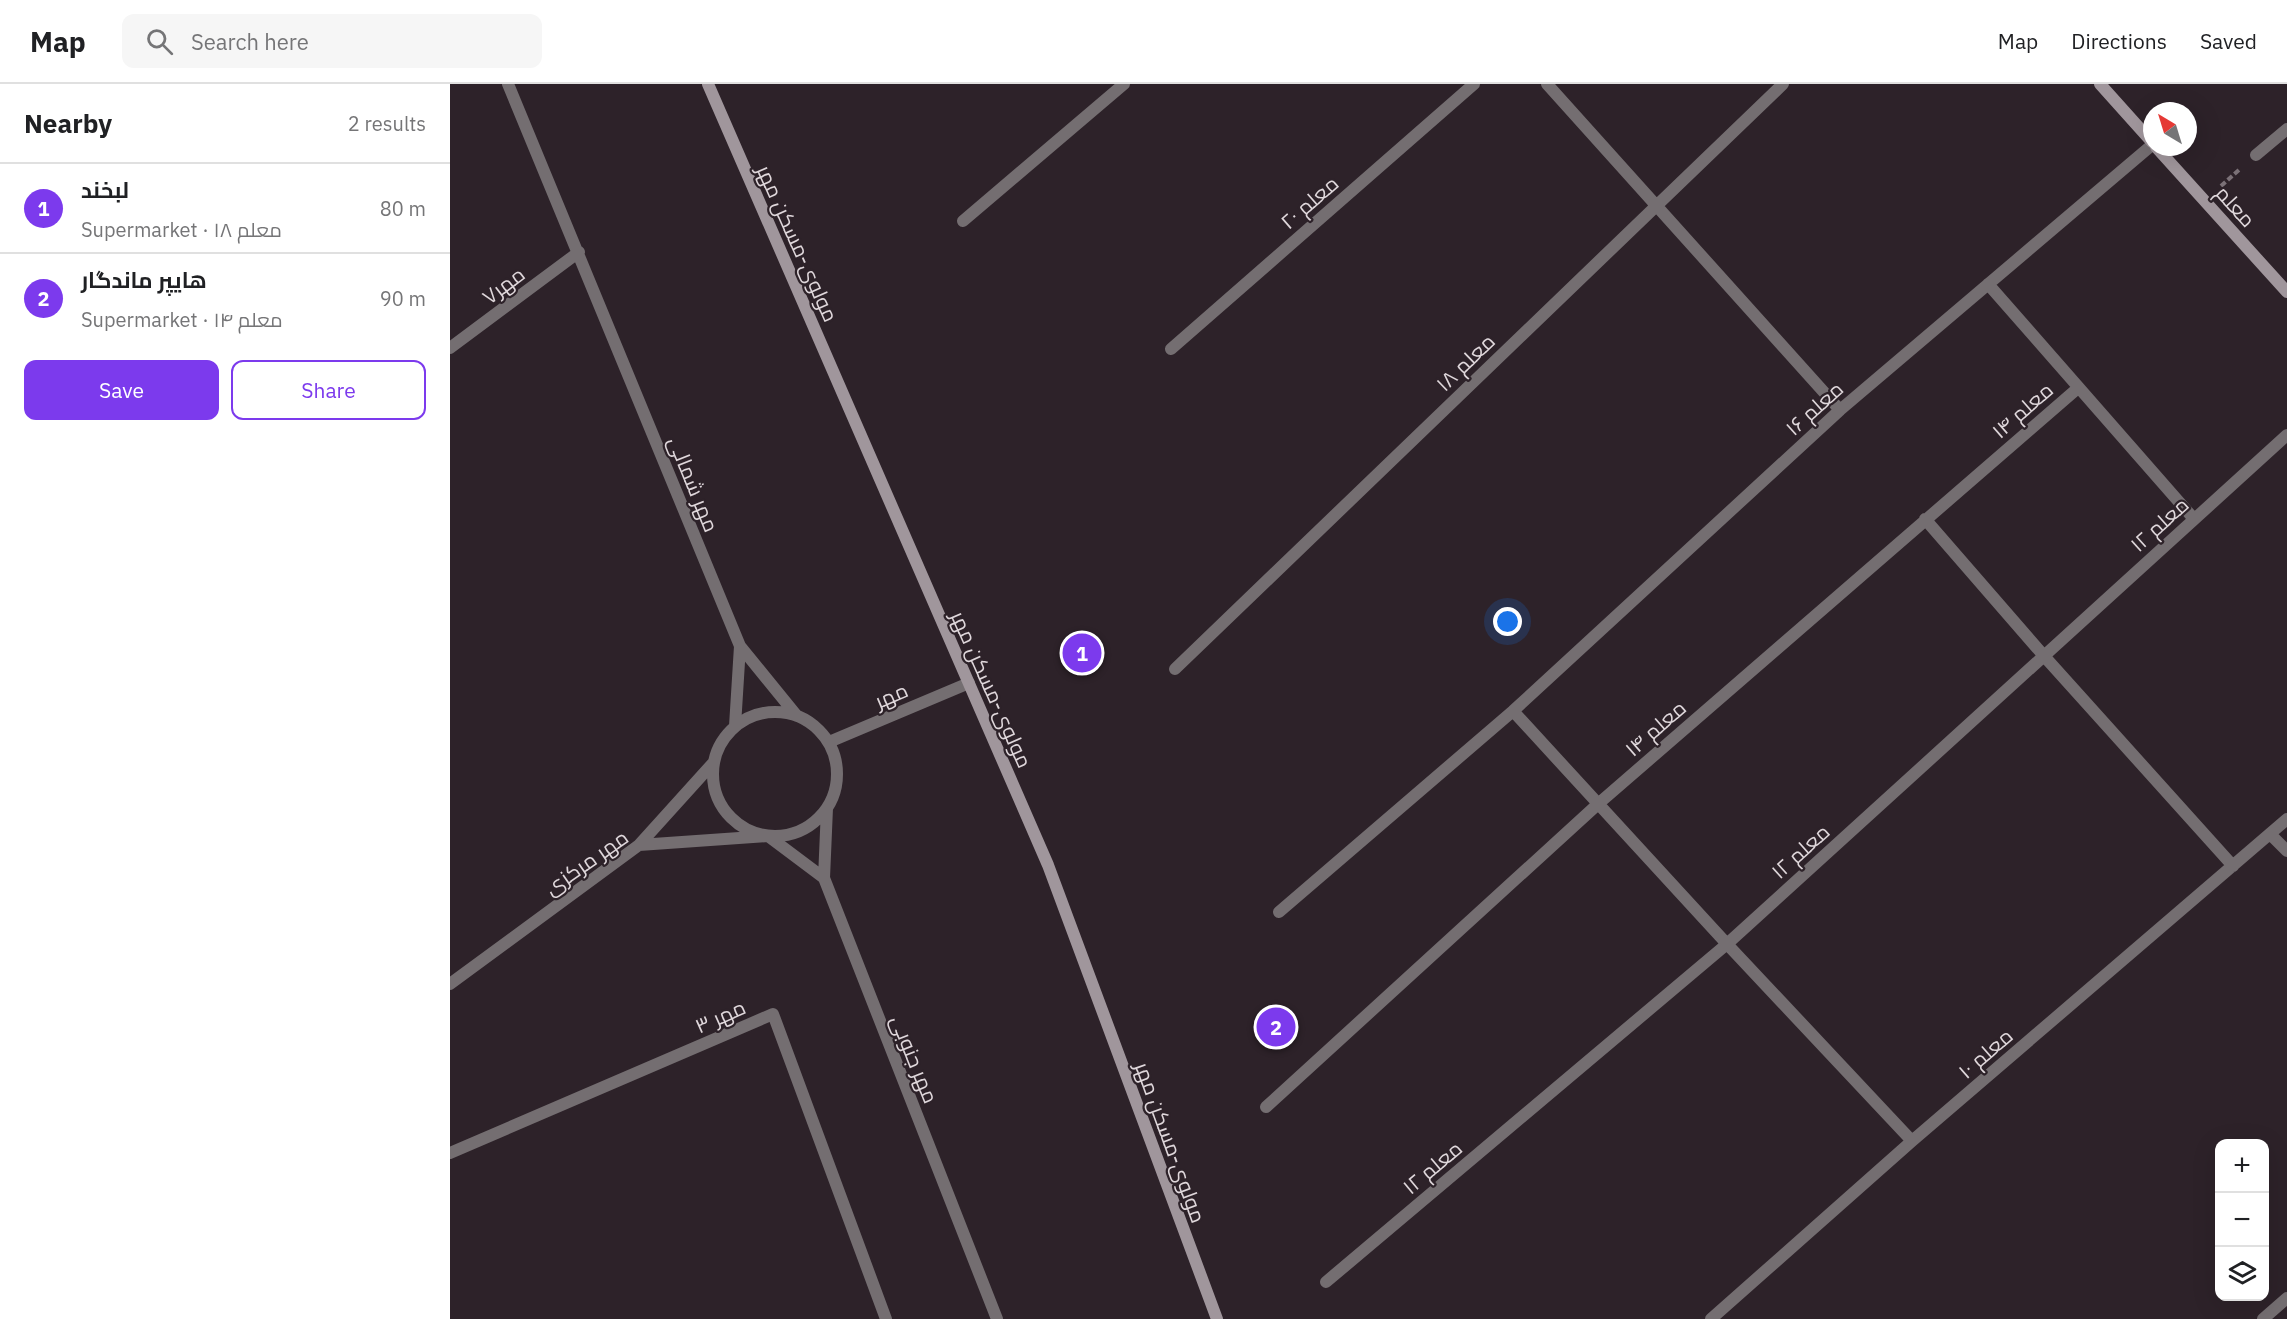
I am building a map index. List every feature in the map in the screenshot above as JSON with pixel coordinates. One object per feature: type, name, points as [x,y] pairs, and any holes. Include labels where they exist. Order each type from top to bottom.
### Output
[{"type":"main road","name":"مولوی-مسکن مهر","points":[[708,84],[1048,865],[1216,1319]]},
{"type":"main road","points":[[2100,84],[2143,134]]},
{"type":"main road","name":"معلم","points":[[2164,156],[2287,292]]},
{"type":"street","name":"مهر شمالی","points":[[508,84],[740,646],[797,716]]},
{"type":"street","points":[[963,221],[1124,84]]},
{"type":"street","name":"معلم ۲۰","points":[[1171,349],[1474,84]]},
{"type":"street","points":[[1547,84],[1840,410]]},
{"type":"street","name":"معلم ۱۸","points":[[1175,669],[1783,84]]},
{"type":"street","points":[[2256,155],[2287,129]]},
{"type":"street","name":"معلم ۱۶","points":[[1279,912],[1513,711],[1840,410],[2143,152]]},
{"type":"street","name":"مهر۷","points":[[450,348],[579,252]]},
{"type":"street","points":[[1988,284],[2194,519]]},
{"type":"street","name":"معلم ۱۴","points":[[1266,1107],[1598,804],[2078,388]]},
{"type":"street","name":"معلم ۱۲","points":[[1326,1282],[1727,944],[2287,435]]},
{"type":"street","points":[[1925,519],[2044,656],[2233,866]]},
{"type":"street","points":[[735,726],[740,646]]},
{"type":"street","name":"مهر","points":[[829,742],[969,683]]},
{"type":"street","points":[[639,845],[714,762],[722,743],[735,726],[754,715],[775,711],[797,716],[815,726],[829,742],[836,759],[837,776],[834,793],[827,808],[816,821],[803,830],[787,835],[768,836],[748,830],[732,819],[720,802],[713,783],[714,762]]},
{"type":"street","points":[[1513,711],[1912,1141]]},
{"type":"street","name":"مهر جنوبی","points":[[827,808],[824,878],[997,1319]]},
{"type":"street","name":"معلم ۱۰","points":[[1719,1316],[1912,1141],[2287,819]]},
{"type":"street","points":[[2270,834],[2287,851]]},
{"type":"street","points":[[768,836],[824,878]]},
{"type":"street","name":"مهر مرکزی","points":[[450,984],[639,845],[768,836]]},
{"type":"street","name":"مهر ۳","points":[[450,1153],[773,1014],[886,1319]]},
{"type":"street","points":[[2263,1319],[2287,1298]]},
{"type":"path","points":[[2204,200],[2256,155]]},
{"type":"place","name":"لبخند","points":[[1082,653]]},
{"type":"place","name":"هایپر ماندگار","points":[[1276,1027]]}]
